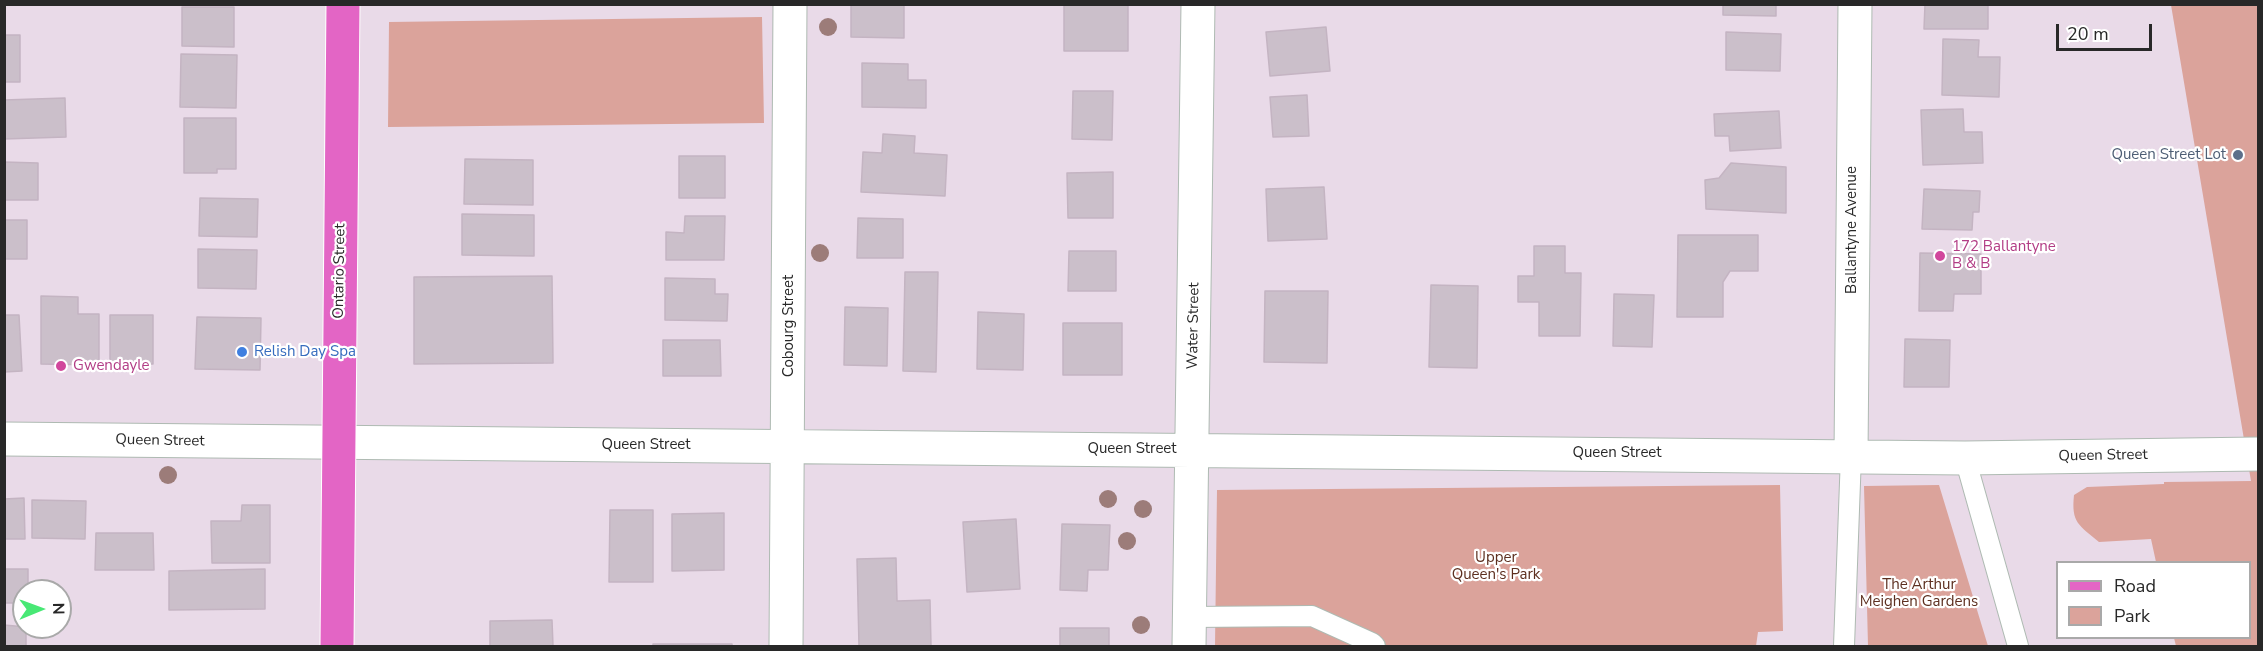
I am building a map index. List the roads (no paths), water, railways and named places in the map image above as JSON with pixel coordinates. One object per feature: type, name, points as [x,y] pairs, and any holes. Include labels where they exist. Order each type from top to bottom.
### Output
[{"type":"main road","name":"Ontario Street","points":[[337,646],[343,4]]},
{"type":"street","name":"Cobourg Street","points":[[786,646],[790,4]]},
{"type":"street","name":"Water Street","points":[[1190,632],[1198,4]]},
{"type":"street","name":"Ballantyne Avenue","points":[[1851,455],[1855,4]]},
{"type":"street","name":"Queen Street","points":[[4,439],[1851,455],[1965,458],[2259,454]]},
{"type":"lane","points":[[1844,646],[1851,455]]},
{"type":"lane","points":[[1965,458],[2018,646]]},
{"type":"lane","points":[[1190,632],[1312,616],[1375,646]]},
{"type":"place","name":"Queen Street Lot","points":[[2238,155]]},
{"type":"place","name":"172 Ballantyne B & B","points":[[1940,256]]},
{"type":"place","name":"Relish Day Spa","points":[[242,352]]},
{"type":"place","name":"Gwendayle","points":[[61,366]]},
{"type":"park label","name":"Upper Queen's Park","points":[[1496,566]]},
{"type":"park label","name":"The Arthur Meighen Gardens","points":[[1919,594]]}]
